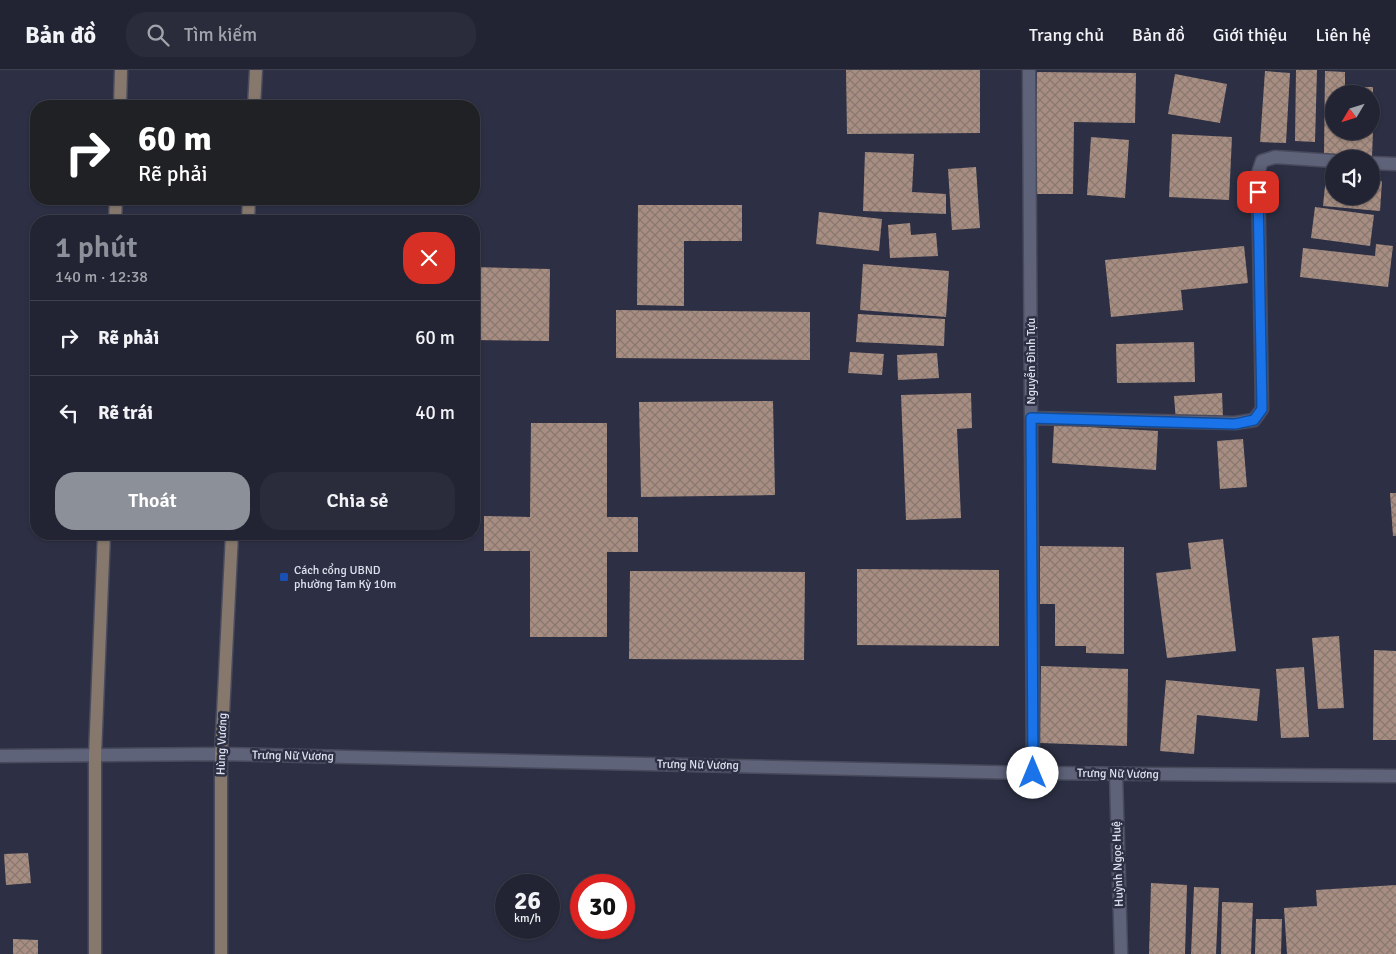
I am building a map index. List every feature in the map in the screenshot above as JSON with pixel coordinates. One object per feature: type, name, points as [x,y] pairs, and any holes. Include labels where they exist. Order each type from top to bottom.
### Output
[{"type":"main road","points":[[120,100],[121,70]]},
{"type":"main road","points":[[254,100],[256,70]]},
{"type":"main road","points":[[96,954],[95,754],[104,540]]},
{"type":"main road","name":"Hùng Vương","points":[[221,954],[221,754],[232,540]]},
{"type":"street","name":"Nguyễn Đình Tựu","points":[[1029,70],[1033,773]]},
{"type":"street","points":[[1031,418],[1235,424],[1254,420],[1262,409],[1258,173],[1262,161],[1275,157],[1325,160]]},
{"type":"street","points":[[1380,163],[1396,164]]},
{"type":"street","name":"Trưng Nữ Vương","points":[[0,756],[221,754],[1033,773],[1396,776]]},
{"type":"street","name":"Huỳnh Ngọc Huệ","points":[[1116,774],[1121,954]]},
{"type":"building","points":[[846,70],[980,70],[980,133],[847,134]]},
{"type":"building","points":[[1296,70],[1317,70],[1315,142],[1295,141]]},
{"type":"building","points":[[1265,71],[1290,73],[1286,143],[1260,142]]},
{"type":"building","points":[[1325,71],[1345,72],[1345,85],[1325,85],[1325,140],[1373,140],[1372,150],[1325,150],[1324,156]]},
{"type":"building","points":[[1037,72],[1136,73],[1135,123],[1074,122],[1073,194],[1035,194]]},
{"type":"building","points":[[1175,74],[1227,84],[1220,123],[1168,114]]},
{"type":"building","points":[[1172,134],[1232,137],[1229,200],[1169,197]]},
{"type":"building","points":[[1091,137],[1129,140],[1125,198],[1087,195]]},
{"type":"building","points":[[865,152],[914,154],[912,192],[946,194],[946,214],[863,211]]},
{"type":"building","points":[[976,167],[980,228],[952,230],[948,169]]},
{"type":"building","points":[[1380,181],[1382,181],[1380,211],[1323,206],[1325,186],[1325,205],[1380,205]]},
{"type":"building","points":[[638,205],[742,205],[742,241],[684,241],[684,306],[637,305]]},
{"type":"building","points":[[1315,207],[1374,215],[1370,246],[1311,238]]},
{"type":"building","points":[[819,212],[882,219],[879,251],[816,244]]},
{"type":"building","points":[[910,223],[911,235],[936,233],[938,256],[890,258],[888,225]]},
{"type":"building","points":[[1376,244],[1393,246],[1388,287],[1300,277],[1303,248],[1375,256]]},
{"type":"building","points":[[1244,246],[1248,283],[1181,290],[1183,310],[1111,317],[1105,260]]},
{"type":"building","points":[[863,264],[949,271],[946,317],[860,310]]},
{"type":"building","points":[[480,267],[550,269],[549,341],[480,340]]},
{"type":"building","points":[[616,310],[810,312],[810,360],[616,358]]},
{"type":"building","points":[[858,314],[945,319],[944,346],[856,342]]},
{"type":"building","points":[[1194,342],[1195,382],[1117,383],[1116,344]]},
{"type":"building","points":[[850,352],[884,354],[882,375],[848,373]]},
{"type":"building","points":[[937,353],[939,378],[898,380],[897,355]]},
{"type":"building","points":[[971,393],[972,428],[957,429],[961,518],[906,520],[901,395]]},
{"type":"building","points":[[1222,393],[1223,418],[1176,421],[1174,396]]},
{"type":"building","points":[[773,401],[775,495],[641,497],[639,402]]},
{"type":"building","points":[[531,423],[607,423],[607,517],[638,517],[638,552],[607,552],[607,637],[530,637],[530,551],[484,551],[484,516],[530,517]]},
{"type":"building","points":[[1054,425],[1158,431],[1156,470],[1052,463]]},
{"type":"building","points":[[1243,439],[1247,487],[1220,489],[1217,441]]},
{"type":"building","points":[[1390,493],[1396,493],[1396,536],[1393,536]]},
{"type":"building","points":[[1223,539],[1236,651],[1167,658],[1156,573],[1191,569],[1188,543]]},
{"type":"building","points":[[1040,546],[1124,547],[1124,654],[1086,653],[1086,646],[1055,646],[1055,604],[1040,604]]},
{"type":"building","points":[[857,569],[999,570],[999,646],[857,645]]},
{"type":"building","points":[[630,571],[805,572],[804,660],[629,659]]},
{"type":"building","points":[[1339,636],[1344,708],[1318,709],[1312,638]]},
{"type":"building","points":[[1374,650],[1396,651],[1396,740],[1373,740]]},
{"type":"building","points":[[1041,666],[1128,669],[1127,746],[1040,743]]},
{"type":"building","points":[[1304,667],[1309,737],[1281,738],[1276,669]]},
{"type":"building","points":[[1166,680],[1260,689],[1257,721],[1197,715],[1194,754],[1160,751]]},
{"type":"building","points":[[28,853],[31,883],[6,885],[4,854]]},
{"type":"building","points":[[1151,883],[1187,885],[1185,954],[1149,954]]},
{"type":"building","points":[[1396,885],[1396,954],[1287,954],[1284,908],[1317,906],[1316,890]]},
{"type":"building","points":[[1194,887],[1219,888],[1216,954],[1191,954]]},
{"type":"building","points":[[1222,902],[1253,903],[1251,954],[1221,954]]},
{"type":"building","points":[[1256,919],[1282,919],[1281,954],[1255,954]]},
{"type":"building","points":[[13,939],[38,940],[38,954],[13,954]]},
{"type":"place","name":"Cách cổng UBND phường Tam Kỳ 10m","points":[[284,577]]},
{"type":"route","points":[[1033,773],[1031,418],[1235,424],[1254,420],[1262,409],[1260,382],[1258,192]]}]
